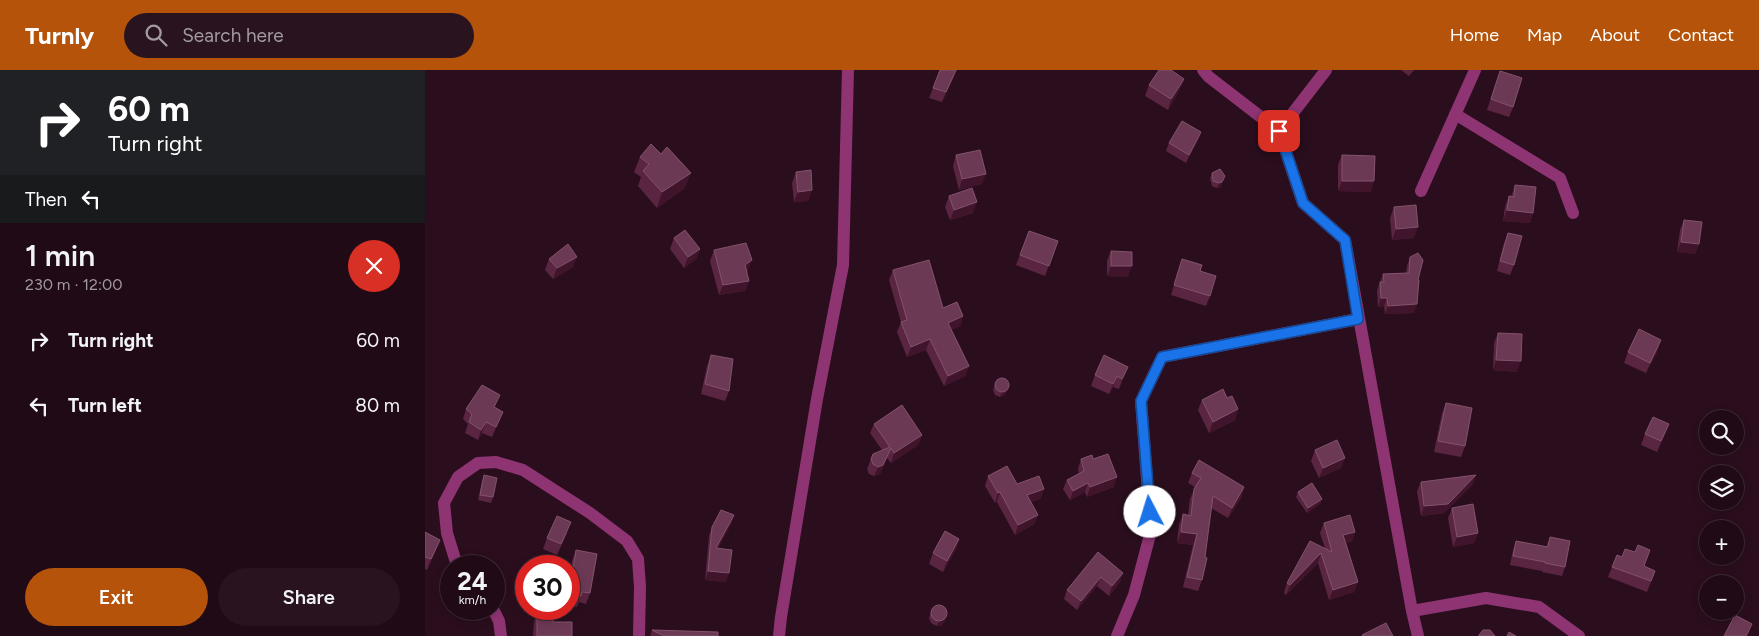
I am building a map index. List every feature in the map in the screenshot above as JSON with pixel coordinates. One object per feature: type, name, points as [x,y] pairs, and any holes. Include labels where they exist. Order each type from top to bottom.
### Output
[{"type":"street","points":[[779,636],[817,400],[843,265],[848,70]]},
{"type":"street","points":[[1203,70],[1209,77],[1279,131],[1303,203],[1345,240],[1358,319],[1418,636]]},
{"type":"street","points":[[1279,131],[1326,70]]},
{"type":"street","points":[[1421,191],[1475,70]]},
{"type":"street","points":[[1455,114],[1560,178],[1573,212]]},
{"type":"street","points":[[1117,636],[1135,596],[1151,531],[1141,401],[1162,357],[1358,319]]},
{"type":"street","points":[[454,555],[447,533],[444,503],[458,476],[478,463],[496,462],[523,470],[590,512],[627,541],[638,559],[641,587],[639,636]]},
{"type":"street","points":[[1412,611],[1485,598],[1539,608],[1579,636]]},
{"type":"street","points":[[498,620],[501,636]]},
{"type":"building","points":[[940,70],[956,70],[946,92],[933,88]]},
{"type":"building","points":[[1159,70],[1171,70],[1184,79],[1171,99],[1149,85]]},
{"type":"building","points":[[1500,71],[1522,78],[1513,107],[1491,99]]},
{"type":"building","points":[[1182,121],[1201,132],[1189,155],[1169,143]]},
{"type":"building","points":[[651,144],[661,154],[667,147],[691,173],[662,192],[643,171],[649,164],[640,157]]},
{"type":"building","points":[[980,150],[986,174],[962,179],[956,155]]},
{"type":"building","points":[[1342,155],[1375,156],[1374,181],[1342,181]]},
{"type":"building","points":[[1220,169],[1225,176],[1222,182],[1219,183],[1213,181],[1212,173]]},
{"type":"building","points":[[811,170],[812,190],[798,192],[796,172]]},
{"type":"building","points":[[1515,185],[1536,187],[1533,213],[1507,210],[1509,196],[1514,197]]},
{"type":"building","points":[[972,188],[977,202],[954,210],[949,196]]},
{"type":"building","points":[[1416,205],[1418,227],[1396,229],[1394,207]]},
{"type":"building","points":[[1684,220],[1702,222],[1699,244],[1681,242]]},
{"type":"building","points":[[685,230],[700,249],[688,257],[674,238]]},
{"type":"building","points":[[1029,231],[1058,241],[1049,266],[1020,255]]},
{"type":"building","points":[[1508,233],[1522,236],[1514,265],[1500,261]]},
{"type":"building","points":[[746,243],[752,260],[745,265],[749,281],[723,285],[714,250]]},
{"type":"building","points":[[568,244],[577,257],[557,268],[549,259]]},
{"type":"building","points":[[1111,251],[1132,252],[1132,266],[1111,266]]},
{"type":"building","points":[[1418,253],[1423,260],[1418,280],[1417,304],[1388,306],[1387,298],[1381,298],[1380,282],[1384,282],[1383,274],[1409,273],[1410,257]]},
{"type":"building","points":[[1182,259],[1202,265],[1200,271],[1216,276],[1210,296],[1174,285]]},
{"type":"building","points":[[929,260],[943,308],[957,302],[963,316],[948,323],[969,366],[948,376],[930,339],[911,347],[901,322],[907,320],[893,270]]},
{"type":"building","points":[[1639,329],[1661,340],[1650,363],[1628,352]]},
{"type":"building","points":[[1498,333],[1522,334],[1521,361],[1496,360]]},
{"type":"building","points":[[711,355],[733,359],[729,391],[705,384]]},
{"type":"building","points":[[1104,355],[1128,367],[1122,379],[1117,376],[1113,384],[1095,375]]},
{"type":"building","points":[[1002,378],[1007,380],[1009,385],[1007,390],[1002,392],[997,390],[995,385],[997,380]]},
{"type":"building","points":[[482,385],[500,395],[494,407],[503,412],[496,427],[486,422],[481,430],[469,422],[472,414],[466,409]]},
{"type":"building","points":[[1223,389],[1227,398],[1232,396],[1238,409],[1213,422],[1202,400]]},
{"type":"building","points":[[1446,403],[1472,408],[1465,446],[1438,441]]},
{"type":"building","points":[[902,405],[922,435],[894,453],[891,448],[883,465],[878,467],[873,464],[871,459],[873,454],[890,447],[874,424]]},
{"type":"building","points":[[1653,417],[1669,424],[1661,441],[1645,434]]},
{"type":"building","points":[[1337,440],[1345,458],[1323,468],[1315,450]]},
{"type":"building","points":[[1108,454],[1117,477],[1090,487],[1088,483],[1073,491],[1067,480],[1084,471],[1081,459],[1092,455],[1093,459]]},
{"type":"building","points":[[1199,460],[1244,487],[1232,508],[1213,496],[1205,557],[1207,558],[1202,580],[1187,577],[1197,534],[1181,532],[1183,514],[1191,516],[1194,489],[1201,478],[1192,473]]},
{"type":"building","points":[[1007,466],[1017,484],[1039,476],[1044,489],[1027,495],[1038,515],[1018,525],[1000,492],[998,493],[988,476]]},
{"type":"building","points":[[484,475],[497,478],[493,497],[480,495]]},
{"type":"building","points":[[1476,475],[1448,504],[1424,506],[1421,482]]},
{"type":"building","points":[[1312,483],[1322,499],[1308,508],[1298,492]]},
{"type":"building","points":[[1473,504],[1478,533],[1457,537],[1452,508]]},
{"type":"building","points":[[721,510],[734,515],[716,548],[732,550],[729,573],[708,571],[712,527]]},
{"type":"building","points":[[1350,515],[1355,532],[1343,535],[1358,582],[1333,590],[1321,553],[1290,585],[1287,583],[1310,541],[1332,552],[1324,523]]},
{"type":"building","points":[[557,516],[571,522],[561,544],[547,538]]},
{"type":"building","points":[[945,531],[959,539],[947,561],[933,553]]},
{"type":"building","points":[[425,532],[440,540],[431,559],[425,557]]},
{"type":"building","points":[[1550,537],[1570,541],[1565,567],[1513,556],[1516,541],[1548,547]]},
{"type":"building","points":[[1638,545],[1650,550],[1644,566],[1655,571],[1651,581],[1612,567],[1617,555],[1622,557],[1625,549],[1635,552]]},
{"type":"building","points":[[576,550],[597,554],[590,593],[582,592],[581,596],[580,555],[575,555]]},
{"type":"building","points":[[1098,552],[1123,573],[1112,586],[1101,577],[1081,601],[1067,590]]},
{"type":"building","points":[[939,605],[947,613],[939,621],[931,613]]},
{"type":"building","points":[[537,620],[572,622],[572,636],[537,636]]},
{"type":"building","points":[[1732,620],[1744,620],[1752,624],[1746,636],[1724,636]]},
{"type":"building","points":[[1386,623],[1393,636],[1362,635]]},
{"type":"building","points":[[652,630],[718,632],[718,636],[664,636]]},
{"type":"building","points":[[1483,630],[1490,630],[1495,636],[1479,636]]},
{"type":"building","points":[[1509,632],[1516,636],[1507,636]]},
{"type":"route","points":[[1150,512],[1141,401],[1162,357],[1358,319],[1345,240],[1303,203],[1279,131]]}]
